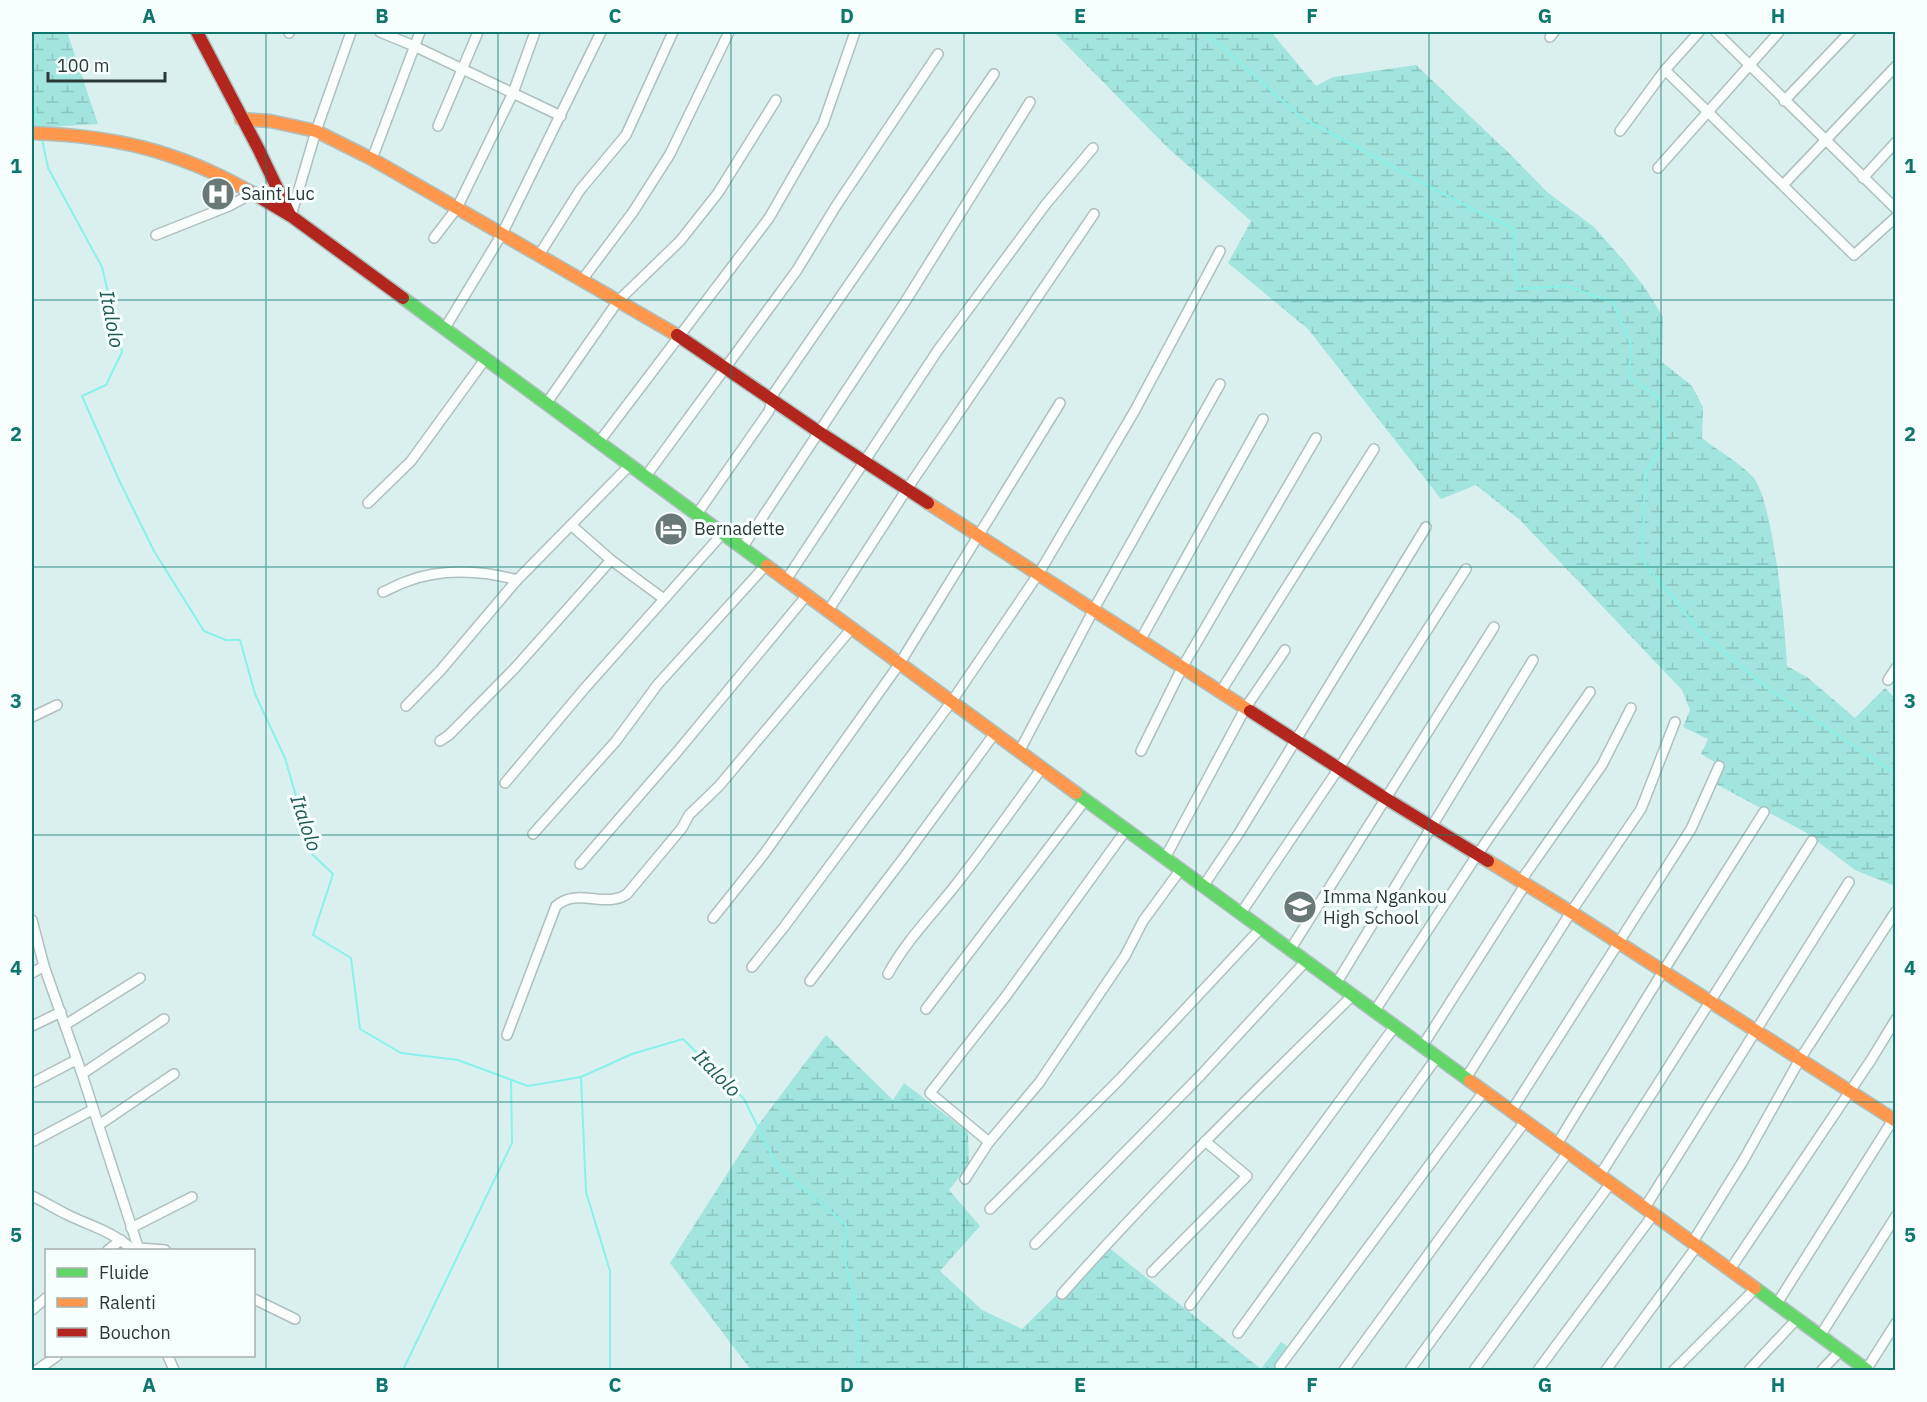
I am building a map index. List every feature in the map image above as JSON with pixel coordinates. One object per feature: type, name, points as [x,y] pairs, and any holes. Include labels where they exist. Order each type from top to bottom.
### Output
[{"type":"main road","points":[[196,32],[259,150],[291,216]]},
{"type":"main road","points":[[241,119],[270,121],[316,131],[372,159],[678,336],[819,432],[1384,798],[1571,912],[1662,973],[1895,1119]]},
{"type":"main road","points":[[32,133],[123,141],[166,152],[195,162],[255,192],[291,216],[1204,885],[1305,962],[1485,1090],[1866,1370]]},
{"type":"street","points":[[291,216],[316,131],[351,32]]},
{"type":"street","points":[[380,32],[561,116]]},
{"type":"street","points":[[372,159],[420,32]]},
{"type":"street","points":[[438,126],[478,32]]},
{"type":"street","points":[[434,238],[457,208],[513,93],[535,32]]},
{"type":"street","points":[[445,328],[502,234],[601,32]]},
{"type":"street","points":[[539,255],[580,190],[626,135],[673,32]]},
{"type":"street","points":[[582,280],[633,212],[670,154],[729,32]]},
{"type":"street","points":[[599,442],[762,229],[824,124],[855,32]]},
{"type":"street","points":[[1620,131],[1665,70],[1699,32]]},
{"type":"street","points":[[1716,32],[1896,209]]},
{"type":"street","points":[[1658,168],[1779,32]]},
{"type":"street","points":[[1784,101],[1850,32]]},
{"type":"street","points":[[646,476],[796,270],[938,54]]},
{"type":"street","points":[[1783,184],[1896,66]]},
{"type":"street","points":[[1665,70],[1854,255],[1896,218]]},
{"type":"street","points":[[697,514],[769,411],[774,393],[817,334],[876,242],[994,74]]},
{"type":"street","points":[[546,404],[618,300],[680,241],[718,193],[776,100]]},
{"type":"street","points":[[742,548],[905,302],[1030,102]]},
{"type":"street","points":[[1863,178],[1896,142]]},
{"type":"street","points":[[786,580],[938,350],[1046,204],[1093,148]]},
{"type":"street","points":[[156,235],[229,206],[255,192]]},
{"type":"street","points":[[828,611],[907,489],[1094,214]]},
{"type":"street","points":[[752,967],[952,701],[1039,573],[1134,412],[1220,251]]},
{"type":"street","points":[[368,503],[411,460],[486,358]]},
{"type":"street","points":[[1020,750],[1094,609],[1220,384]]},
{"type":"street","points":[[713,918],[764,854],[900,663],[1060,403]]},
{"type":"street","points":[[1141,639],[1263,419]]},
{"type":"street","points":[[1141,751],[1183,666],[1316,438]]},
{"type":"street","points":[[1221,691],[1374,448]]},
{"type":"street","points":[[406,706],[434,678],[517,580],[631,464]]},
{"type":"street","points":[[570,525],[611,560],[664,599]]},
{"type":"street","points":[[1204,885],[1239,833],[1426,526]]},
{"type":"street","points":[[505,783],[585,688],[723,533]]},
{"type":"street","points":[[440,741],[515,668],[611,560]]},
{"type":"street","points":[[533,834],[615,741],[658,684],[766,565]]},
{"type":"street","points":[[1241,913],[1339,768],[1466,569]]},
{"type":"street","points":[[383,592],[405,582],[433,574],[461,572],[495,574],[517,580]]},
{"type":"street","points":[[580,864],[677,752],[807,595]]},
{"type":"street","points":[[1290,950],[1494,627]]},
{"type":"street","points":[[507,1035],[556,906],[571,898],[612,900],[620,899],[627,894],[682,828],[689,815],[719,786],[852,628]]},
{"type":"street","points":[[1165,858],[1246,707],[1285,650]]},
{"type":"street","points":[[1336,984],[1533,660]]},
{"type":"street","points":[[1888,680],[1896,668]]},
{"type":"street","points":[[1374,1012],[1477,855],[1590,692]]},
{"type":"street","points":[[32,717],[57,705]]},
{"type":"street","points":[[1423,1045],[1523,883],[1602,765],[1631,708]]},
{"type":"street","points":[[1467,1078],[1571,912],[1641,809],[1675,722]]},
{"type":"street","points":[[810,981],[995,733]]},
{"type":"street","points":[[1512,1110],[1690,830],[1719,765]]},
{"type":"street","points":[[888,974],[906,944],[963,876],[1042,768]]},
{"type":"street","points":[[926,1009],[1086,799]]},
{"type":"street","points":[[1557,1144],[1764,812]]},
{"type":"street","points":[[989,1142],[930,1093],[1006,996],[1126,830]]},
{"type":"street","points":[[1600,1175],[1812,841]]},
{"type":"street","points":[[965,1179],[989,1142],[1039,1083],[1125,956],[1143,921],[1181,869]]},
{"type":"street","points":[[1538,1371],[1649,1212],[1757,1031],[1850,882]]},
{"type":"street","points":[[1606,1371],[1694,1245],[1800,1059],[1896,911]]},
{"type":"street","points":[[32,920],[44,966],[99,1125],[137,1249]]},
{"type":"street","points":[[990,1209],[1119,1080],[1261,928]]},
{"type":"street","points":[[1035,1244],[1200,1076],[1305,962]]},
{"type":"street","points":[[32,973],[44,966]]},
{"type":"street","points":[[65,1024],[140,978]]},
{"type":"street","points":[[1062,1294],[1204,1141],[1352,996]]},
{"type":"street","points":[[32,1026],[61,1012]]},
{"type":"street","points":[[1729,1271],[1871,1060],[1896,1018]]},
{"type":"street","points":[[82,1074],[164,1019]]},
{"type":"street","points":[[1190,1305],[1395,1026]]},
{"type":"street","points":[[1238,1333],[1437,1057]]},
{"type":"street","points":[[32,1083],[76,1060]]},
{"type":"street","points":[[99,1125],[174,1074]]},
{"type":"street","points":[[1280,1365],[1485,1090]]},
{"type":"street","points":[[32,1142],[92,1110]]},
{"type":"street","points":[[1776,1305],[1895,1119]]},
{"type":"street","points":[[1344,1371],[1526,1120]]},
{"type":"street","points":[[1152,1272],[1247,1176],[1204,1141]]},
{"type":"street","points":[[1410,1371],[1568,1152]]},
{"type":"street","points":[[1474,1371],[1610,1184]]},
{"type":"street","points":[[32,1196],[64,1213],[106,1230],[135,1249]]},
{"type":"street","points":[[131,1228],[192,1197]]},
{"type":"street","points":[[1820,1336],[1896,1216]]},
{"type":"street","points":[[110,1249],[121,1240]]},
{"type":"street","points":[[1674,1371],[1755,1289]]},
{"type":"street","points":[[255,1299],[295,1319]]},
{"type":"street","points":[[32,1310],[45,1300]]},
{"type":"street","points":[[1749,1371],[1796,1320]]},
{"type":"street","points":[[1866,1370],[1896,1323]]},
{"type":"street","points":[[1822,1371],[1840,1351]]},
{"type":"street","points":[[37,1371],[56,1357]]},
{"type":"street","points":[[168,1357],[174,1371]]},
{"type":"green space","points":[[32,32],[67,32],[98,124],[32,128]]},
{"type":"green space","points":[[1054,32],[1271,32],[1316,86],[1333,77],[1416,65],[1547,192],[1594,227],[1645,288],[1663,317],[1662,362],[1692,386],[1703,407],[1702,438],[1753,477],[1760,490],[1767,511],[1777,567],[1787,666],[1807,677],[1855,718],[1885,688],[1895,698],[1895,886],[1855,870],[1805,832],[1716,784],[1723,767],[1701,754],[1708,739],[1683,727],[1690,710],[1682,690],[1520,520],[1476,485],[1441,499],[1308,329],[1228,263],[1251,221],[1168,148]]},
{"type":"green space","points":[[826,1035],[893,1100],[904,1083],[968,1132],[969,1165],[949,1190],[980,1226],[940,1271],[982,1310],[1022,1329],[1108,1247],[1261,1369],[1281,1342],[1293,1350],[1283,1370],[751,1370],[670,1263],[759,1124]]},
{"type":"waterway","points":[[1205,32],[1302,118],[1472,209],[1513,228],[1517,289],[1566,286],[1613,302],[1631,345],[1629,377],[1659,398],[1665,438],[1645,475],[1642,560],[1702,634],[1771,691],[1896,774]]},
{"type":"waterway","name":"Italolo","points":[[32,95],[39,128]]},
{"type":"waterway","name":"Italolo","points":[[42,139],[48,168],[102,267],[122,352],[106,385],[82,396],[119,480],[154,551],[204,631],[226,640],[240,640],[255,694],[285,758],[313,855],[333,874],[313,935],[351,958],[360,1029],[401,1053],[458,1060],[528,1086],[581,1077],[632,1054],[683,1039],[744,1099],[777,1166],[846,1225],[844,1257],[854,1296],[859,1370]]},
{"type":"waterway","points":[[581,1077],[586,1192],[610,1271],[610,1370]]},
{"type":"waterway","points":[[403,1370],[512,1143],[511,1080]]},
{"type":"traffic: fast","points":[[403,298],[767,566]]},
{"type":"traffic: fast","points":[[1076,793],[1470,1081]]},
{"type":"traffic: fast","points":[[1755,1288],[1867,1370]]},
{"type":"traffic: slow","points":[[241,119],[270,121],[316,131],[372,159],[677,335]]},
{"type":"traffic: slow","points":[[32,133],[90,138],[143,148],[195,165],[247,190]]},
{"type":"traffic: slow","points":[[928,503],[1250,711]]},
{"type":"traffic: slow","points":[[767,566],[1076,793]]},
{"type":"traffic: slow","points":[[1488,861],[1896,1121]]},
{"type":"traffic: slow","points":[[1470,1081],[1755,1288]]},
{"type":"traffic: jam","points":[[197,32],[259,150],[290,215]]},
{"type":"traffic: jam","points":[[247,190],[291,216],[403,298]]},
{"type":"traffic: jam","points":[[677,335],[928,503]]},
{"type":"traffic: jam","points":[[1250,711],[1488,861]]},
{"type":"place","name":"Saint Luc","points":[[218,194]]},
{"type":"place","name":"Bernadette","points":[[671,529]]},
{"type":"place","name":"Imma Ngankou High School","points":[[1300,907]]}]
